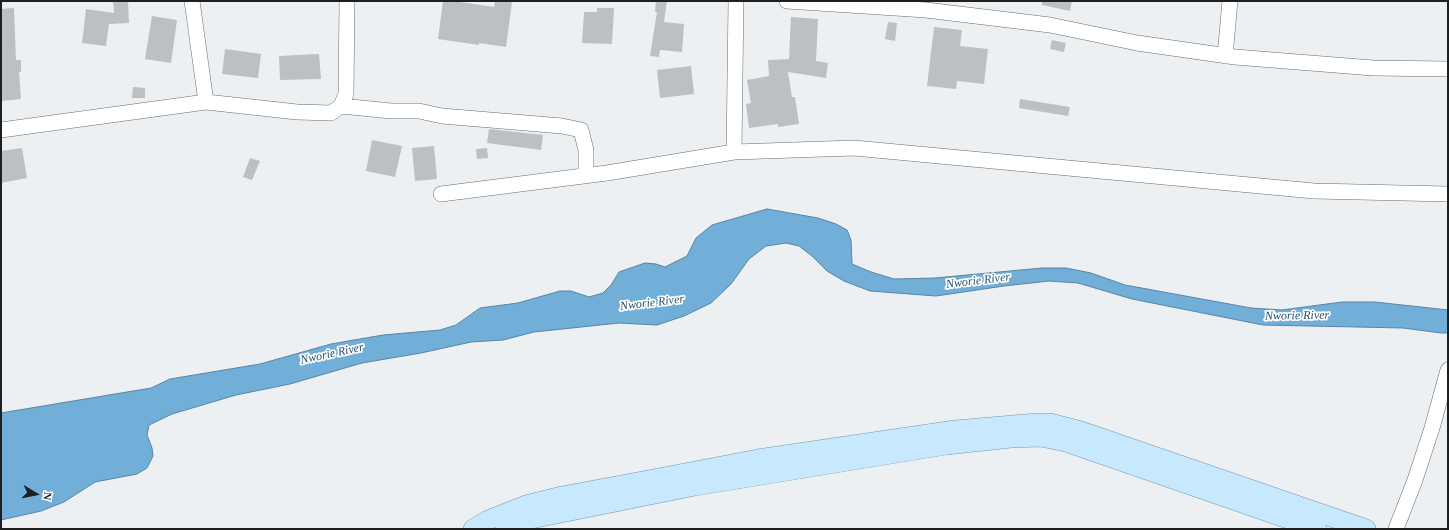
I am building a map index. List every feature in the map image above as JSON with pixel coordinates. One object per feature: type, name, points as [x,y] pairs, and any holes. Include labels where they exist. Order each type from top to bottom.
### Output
[{"type":"main road","points":[[473,529],[488,520],[526,505],[562,496],[766,458],[955,430],[1050,423],[1081,431],[1366,529]]},
{"type":"main road","points":[[506,529],[526,520],[695,486],[946,445],[1011,438],[1041,438],[1066,442],[1317,529]]},
{"type":"street","points":[[192,1],[206,102]]},
{"type":"street","points":[[1,130],[206,102],[297,112],[331,113],[341,106],[346,94],[347,1]]},
{"type":"street","points":[[734,152],[736,1]]},
{"type":"street","points":[[787,1],[926,10],[1050,25],[1137,43],[1225,56],[1373,68],[1448,69]]},
{"type":"street","points":[[1225,56],[1230,1]]},
{"type":"street","points":[[341,106],[391,111],[419,111],[442,116],[562,126],[581,130],[586,150],[586,175]]},
{"type":"street","points":[[441,194],[586,175],[734,152],[854,148],[1314,190],[1448,194]]},
{"type":"street","points":[[1396,529],[1427,443],[1448,370]]},
{"type":"water","name":"Nworie River","points":[[767,209],[818,218],[836,224],[847,230],[851,240],[852,264],[894,279],[935,278],[1042,268],[1066,268],[1091,273],[1125,285],[1251,308],[1282,310],[1342,302],[1375,302],[1448,310],[1448,333],[1403,328],[1263,325],[1132,299],[1078,283],[1049,281],[936,296],[870,291],[844,281],[827,271],[799,246],[786,243],[766,246],[749,259],[731,284],[711,303],[684,316],[657,325],[619,323],[534,332],[503,340],[471,342],[421,353],[362,363],[290,384],[236,395],[172,414],[149,425],[147,435],[152,448],[153,456],[147,468],[137,474],[95,482],[64,502],[41,511],[1,520],[1,413],[151,388],[170,379],[260,364],[331,344],[383,335],[440,330],[456,325],[480,308],[518,303],[560,291],[571,291],[589,297],[603,293],[611,285],[619,272],[645,263],[665,267],[687,256],[696,238],[712,225]]},
{"type":"building","points":[[113,1],[128,1],[129,23],[109,24],[106,46],[82,43],[86,9],[114,13]]},
{"type":"building","points":[[443,1],[494,7],[495,1],[512,2],[506,47],[438,39]]},
{"type":"building","points":[[656,1],[667,1],[664,22],[684,24],[682,52],[660,50],[659,57],[650,56],[657,12],[655,12]]},
{"type":"building","points":[[1042,1],[1072,1],[1070,11],[1042,5]]},
{"type":"building","points":[[14,8],[16,60],[21,60],[21,72],[19,72],[21,99],[1,101],[1,9]]},
{"type":"building","points":[[597,8],[614,8],[612,44],[582,43],[584,12],[597,12]]},
{"type":"building","points":[[152,16],[177,20],[171,63],[145,59]]},
{"type":"building","points":[[791,17],[818,19],[816,61],[828,63],[826,78],[788,72],[792,97],[795,97],[799,124],[778,127],[778,124],[749,128],[746,104],[751,103],[747,80],[769,76],[768,60],[789,59]]},
{"type":"building","points":[[888,22],[897,23],[895,41],[885,39]]},
{"type":"building","points":[[934,27],[962,30],[960,46],[988,49],[984,84],[957,81],[956,89],[927,86]]},
{"type":"building","points":[[1052,40],[1066,43],[1064,52],[1050,49]]},
{"type":"building","points":[[225,49],[261,54],[258,78],[222,74]]},
{"type":"building","points":[[319,54],[321,79],[280,80],[279,56]]},
{"type":"building","points":[[691,66],[694,94],[660,98],[657,70]]},
{"type":"building","points":[[133,87],[145,88],[145,98],[132,98]]},
{"type":"building","points":[[1020,99],[1070,107],[1068,116],[1019,108]]},
{"type":"building","points":[[489,129],[543,135],[541,150],[487,143]]},
{"type":"building","points":[[372,140],[402,146],[395,177],[366,171]]},
{"type":"building","points":[[434,146],[437,179],[415,181],[412,148]]},
{"type":"building","points":[[22,148],[27,178],[1,183],[1,151]]},
{"type":"building","points":[[487,148],[488,158],[477,159],[476,149]]},
{"type":"building","points":[[250,158],[260,161],[252,180],[243,177]]}]
